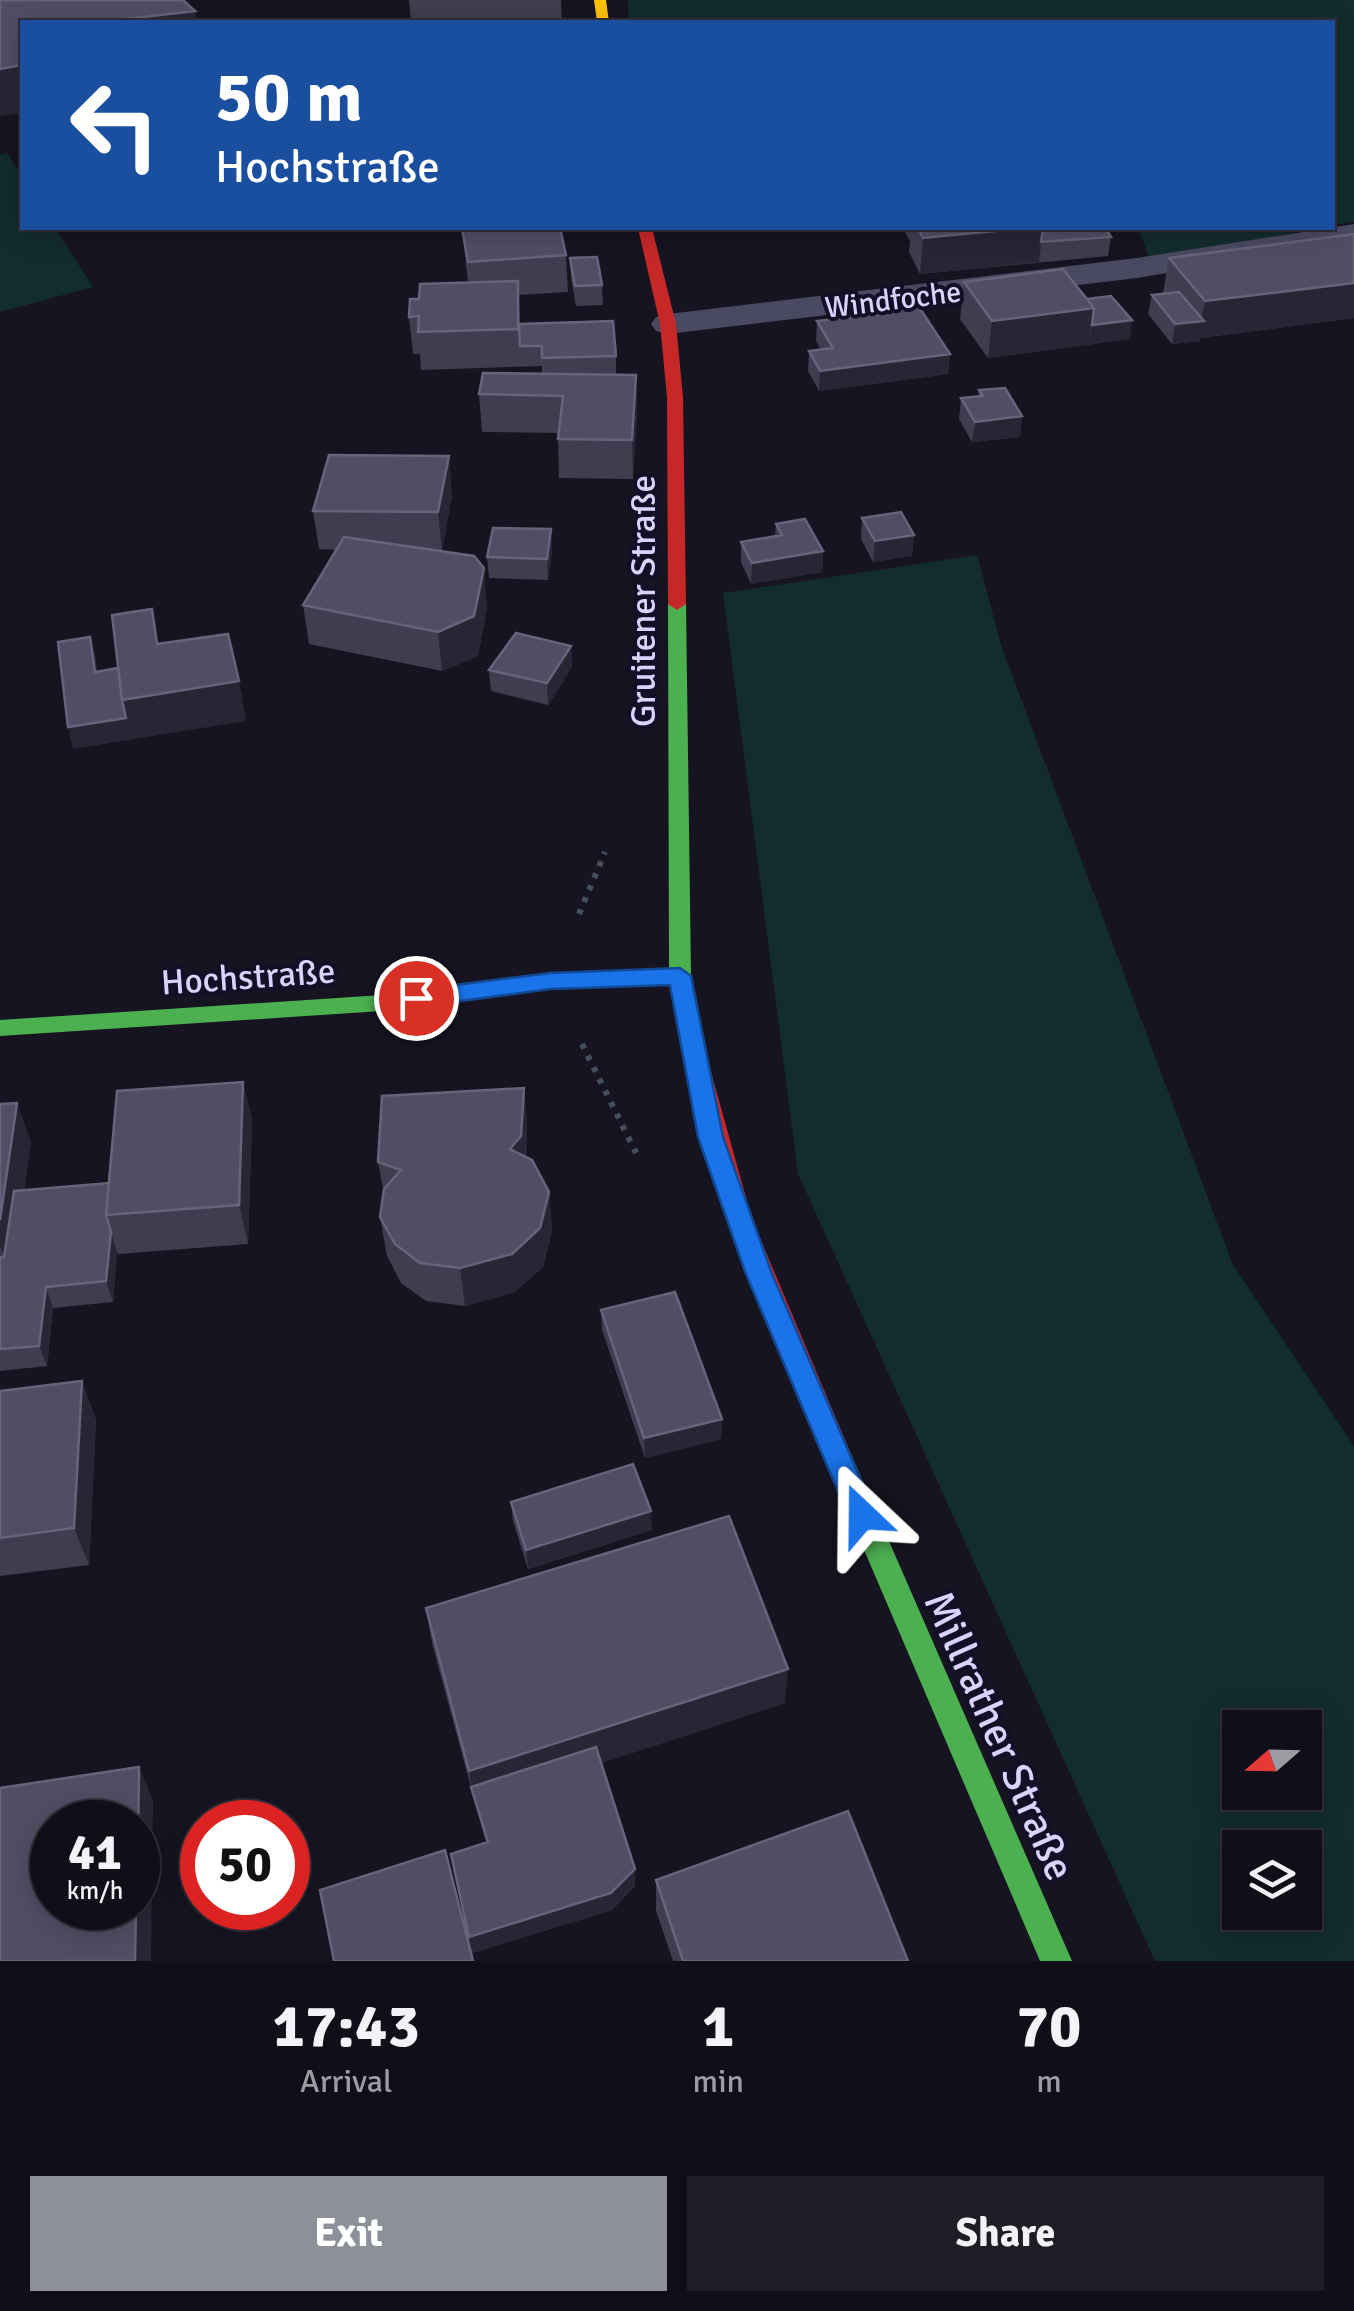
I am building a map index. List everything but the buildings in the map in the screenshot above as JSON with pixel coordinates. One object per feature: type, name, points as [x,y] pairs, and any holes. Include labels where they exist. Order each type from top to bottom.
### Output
[{"type":"main road","name":"Gruitener Straße","points":[[644,230],[668,324],[676,396],[680,976]]},
{"type":"main road","name":"Hochstraße","points":[[0,1028],[382,1003],[550,981],[680,976]]},
{"type":"main road","name":"Millrather Straße","points":[[680,976],[710,1137],[759,1274],[1056,1961]]},
{"type":"lane","name":"Windfoche","points":[[668,324],[1064,278],[1354,233]]},
{"type":"green space","points":[[628,0],[1354,0],[1354,222],[1335,225],[1335,20],[629,20]]},
{"type":"green space","points":[[7,153],[20,174],[20,230],[56,230],[93,287],[0,312],[0,155]]},
{"type":"green space","points":[[1139,230],[1310,230],[1150,259]]},
{"type":"green space","points":[[977,555],[1002,648],[1233,1265],[1354,1446],[1354,1961],[1155,1961],[798,1174],[723,593]]},
{"type":"traffic: fast","points":[[677,604],[680,976],[699,1072]]},
{"type":"traffic: fast","points":[[0,1028],[382,1003],[550,981],[680,976]]},
{"type":"traffic: fast","points":[[837,1454],[1056,1961]]},
{"type":"traffic: slow","points":[[600,0],[603,20]]},
{"type":"traffic: jam","points":[[645,230],[668,324],[675,397],[677,604]]},
{"type":"traffic: jam","points":[[699,1072],[739,1219],[837,1454]]},
{"type":"route","points":[[416,998],[550,981],[680,976],[710,1137],[759,1274],[862,1515]]}]
